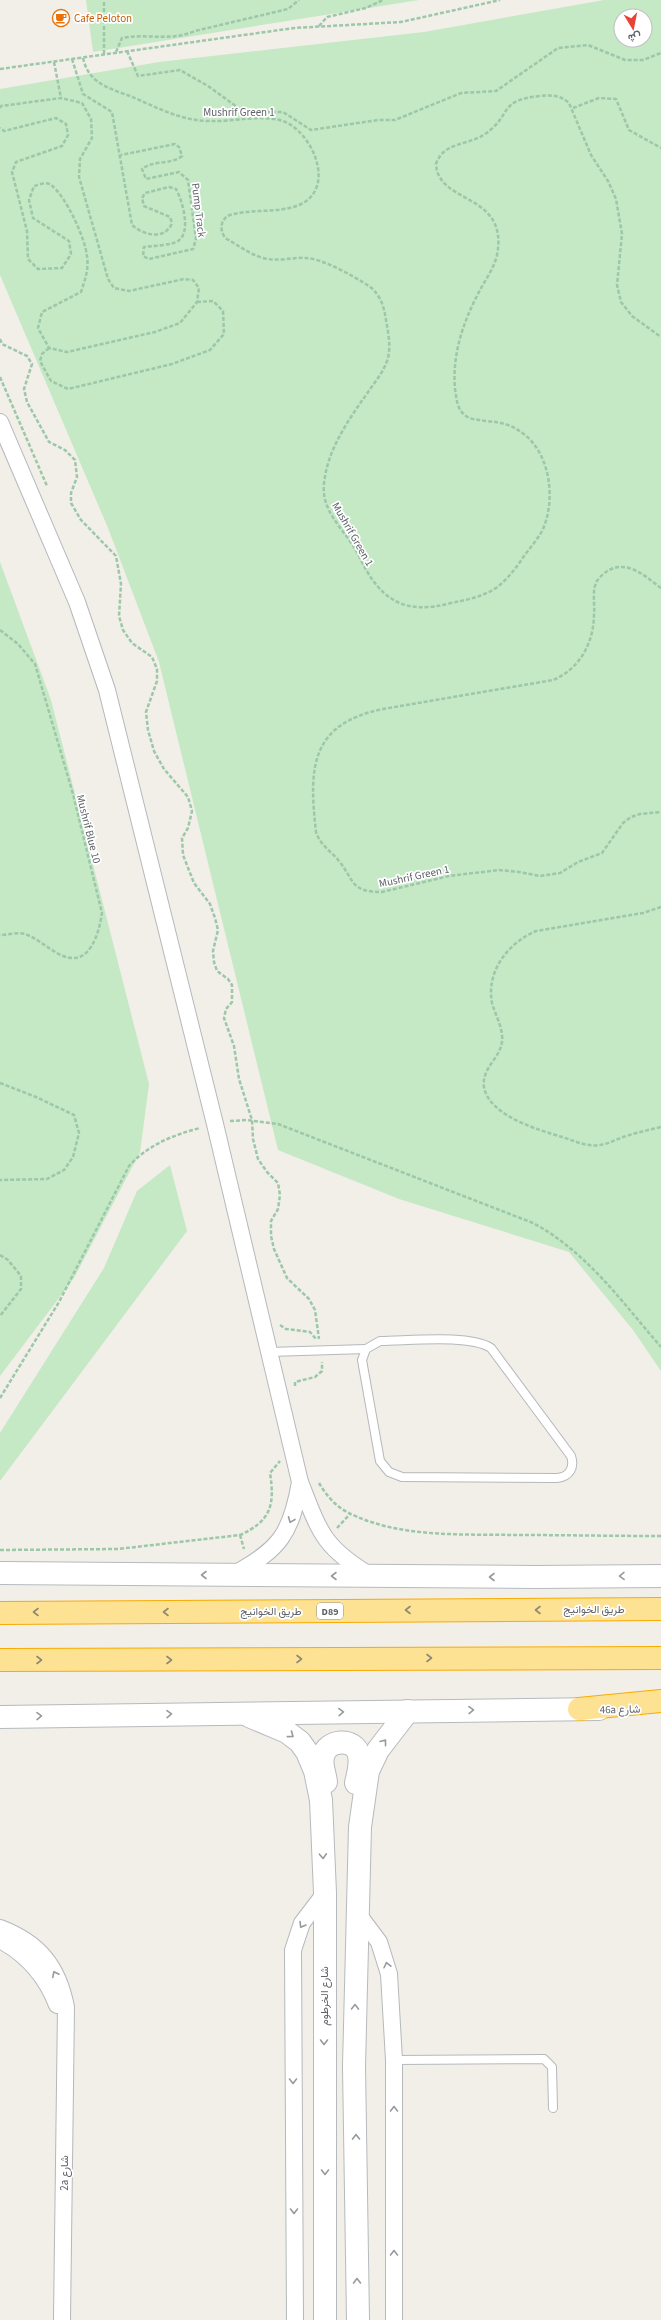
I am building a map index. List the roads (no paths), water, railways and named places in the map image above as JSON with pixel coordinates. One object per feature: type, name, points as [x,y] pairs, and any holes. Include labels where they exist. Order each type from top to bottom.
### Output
[{"type":"highway","name":"طريق الخوانيج","points":[[0,1613],[661,1609]]},
{"type":"highway","points":[[0,1660],[661,1658]]},
{"type":"highway","points":[[579,1710],[661,1701]]},
{"type":"main road","points":[[0,1574],[232,1576],[661,1576]]},
{"type":"main road","name":"46a شارع","points":[[0,1717],[661,1709]]},
{"type":"main road","points":[[358,2320],[354,2066],[360,1827],[368,1771],[378,1750],[408,1711]]},
{"type":"main road","name":"شارع الخرطوم","points":[[243,1713],[287,1732],[300,1742],[307,1752],[315,1771],[319,1792],[325,1893],[325,2320]]},
{"type":"main road","points":[[321,1823],[328,1802],[322,1759],[328,1746],[342,1742],[356,1748],[359,1754],[360,1762],[354,1800],[360,1827]]},
{"type":"street","points":[[0,422],[77,602],[108,690],[215,1124],[300,1482],[319,1529],[326,1540],[343,1558],[372,1576]]},
{"type":"street","points":[[232,1576],[261,1559],[284,1535],[294,1515],[300,1482]]},
{"type":"street","points":[[295,2320],[293,1950],[302,1923],[325,1893]]},
{"type":"street","points":[[358,1914],[379,1942],[389,1974],[394,2060],[394,2320]]},
{"type":"street","points":[[0,1928],[26,1948]]},
{"type":"street","points":[[0,1940],[26,1948]]},
{"type":"street","name":"2a شارع","points":[[26,1948],[49,1963],[57,1976],[66,2007],[62,2320]]},
{"type":"lane","points":[[269,1352],[366,1349],[380,1341],[470,1341],[484,1344],[497,1354],[571,1456],[573,1466],[570,1472],[562,1478],[557,1478],[402,1477],[389,1472],[380,1461],[362,1367],[362,1360],[366,1349]]},
{"type":"lane","points":[[394,2060],[544,2060],[552,2067],[554,2108]]},
{"type":"place","name":"Cafe Peloton","points":[[61,18]]}]
